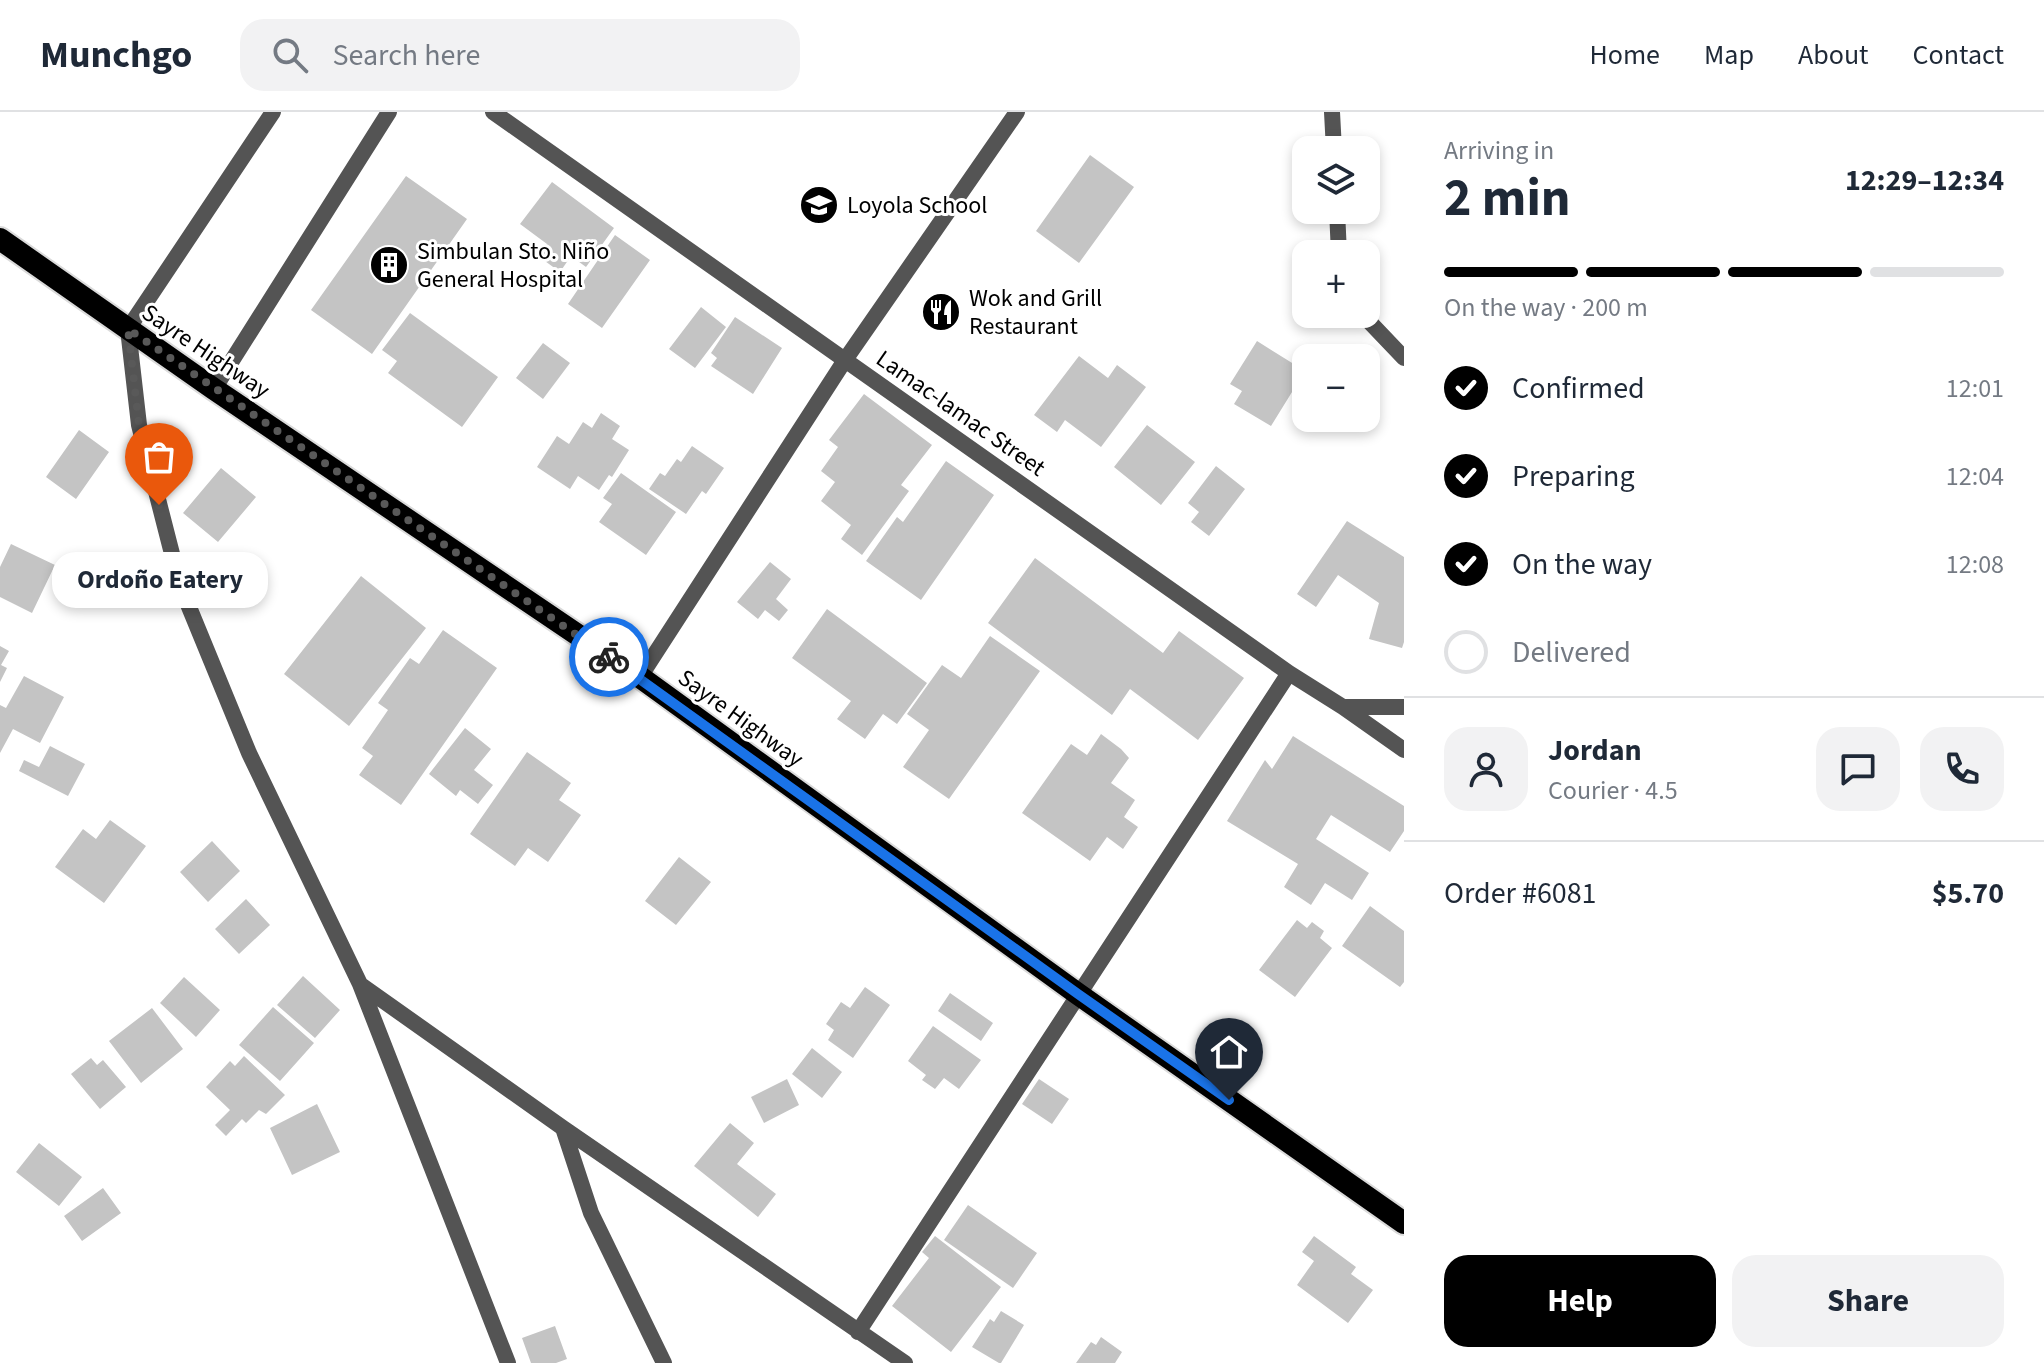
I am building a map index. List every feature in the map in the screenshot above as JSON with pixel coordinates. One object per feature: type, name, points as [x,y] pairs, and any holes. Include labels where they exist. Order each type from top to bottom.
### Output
[{"type":"highway","name":"Sayre Highway","points":[[0,239],[214,389],[640,677],[1078,994],[1404,1223]]},
{"type":"street","points":[[273,112],[128,329],[139,425],[180,585],[249,753],[360,984],[508,1363]]},
{"type":"street","points":[[214,389],[389,112]]},
{"type":"street","name":"Lamac-lamac Street","points":[[493,112],[1289,673],[1404,750]]},
{"type":"street","points":[[640,677],[845,360],[1017,112]]},
{"type":"street","points":[[1332,112],[1333,136]]},
{"type":"street","points":[[1373,328],[1404,358]]},
{"type":"street","points":[[858,1332],[1289,673]]},
{"type":"street","points":[[1343,707],[1404,707]]},
{"type":"street","points":[[360,984],[905,1363]]},
{"type":"street","points":[[563,1128],[591,1213],[664,1363]]},
{"type":"building","points":[[1090,155],[1134,187],[1079,263],[1036,231]]},
{"type":"building","name":"Simbulan Sto. Niño General Hospital","points":[[406,176],[467,219],[372,354],[311,310]]},
{"type":"building","points":[[552,182],[614,228],[586,267],[571,256],[560,272],[538,256],[547,244],[520,224]]},
{"type":"building","points":[[615,235],[650,260],[602,328],[568,304]]},
{"type":"building","points":[[701,307],[726,327],[695,368],[669,349]]},
{"type":"building","points":[[410,313],[498,377],[462,427],[388,373],[397,361],[382,350]]},
{"type":"building","points":[[735,317],[782,348],[753,394],[711,366],[717,358],[711,353]]},
{"type":"building","points":[[1257,341],[1292,363],[1292,392],[1271,426],[1234,404],[1242,391],[1230,384]]},
{"type":"building","points":[[543,343],[570,363],[543,399],[516,378]]},
{"type":"building","points":[[1079,356],[1108,378],[1117,365],[1146,387],[1101,447],[1065,420],[1057,432],[1034,415]]},
{"type":"building","points":[[864,394],[932,445],[901,485],[909,491],[862,555],[841,539],[851,525],[821,501],[835,482],[821,471],[838,447],[829,440]]},
{"type":"building","points":[[601,413],[620,426],[612,439],[629,450],[612,477],[609,475],[599,490],[578,476],[570,489],[537,467],[557,436],[569,444],[583,422],[592,428]]},
{"type":"building","points":[[1147,425],[1195,462],[1161,505],[1114,467]]},
{"type":"building","points":[[79,430],[109,452],[76,499],[46,477]]},
{"type":"building","points":[[692,446],[724,468],[706,494],[702,491],[686,514],[649,489],[660,473],[665,476],[677,459],[681,462]]},
{"type":"building","points":[[946,461],[994,495],[921,600],[866,561],[897,517],[903,522]]},
{"type":"building","points":[[1216,466],[1245,489],[1209,536],[1191,522],[1199,512],[1188,503]]},
{"type":"building","points":[[221,468],[256,497],[218,542],[183,513]]},
{"type":"building","points":[[621,473],[676,512],[646,555],[599,522],[612,504],[603,498]]},
{"type":"building","points":[[1347,521],[1404,557],[1402,648],[1369,639],[1379,603],[1338,575],[1316,607],[1297,594]]},
{"type":"building","points":[[11,544],[55,565],[32,613],[0,597],[0,567]]},
{"type":"building","points":[[1035,558],[1163,653],[1179,631],[1244,678],[1198,740],[1130,689],[1112,715],[988,623]]},
{"type":"building","points":[[770,562],[791,579],[776,599],[788,610],[779,621],[765,610],[758,619],[737,602]]},
{"type":"building","points":[[361,576],[426,628],[349,726],[284,674]]},
{"type":"building","points":[[827,609],[927,683],[897,724],[883,714],[865,739],[837,719],[851,701],[792,658]]},
{"type":"building","points":[[443,630],[497,668],[401,805],[359,775],[373,756],[362,748],[388,710],[378,703],[410,658],[419,664]]},
{"type":"building","points":[[990,636],[1040,671],[949,799],[903,767],[929,730],[907,714],[942,665],[961,678]]},
{"type":"building","points":[[0,646],[9,651],[1,665],[7,668],[0,682]]},
{"type":"building","points":[[24,676],[64,697],[40,743],[13,729],[0,753],[0,705],[6,708]]},
{"type":"building","points":[[465,728],[491,749],[474,770],[493,785],[478,804],[460,790],[456,796],[429,774]]},
{"type":"building","points":[[1101,734],[1129,758],[1111,783],[1135,800],[1124,817],[1138,827],[1123,849],[1107,837],[1090,861],[1022,813],[1071,744],[1087,755]]},
{"type":"building","points":[[1293,736],[1404,806],[1404,831],[1390,852],[1331,815],[1316,839],[1369,873],[1352,900],[1325,883],[1311,905],[1284,887],[1298,864],[1227,821],[1265,760],[1272,769]]},
{"type":"building","points":[[50,746],[85,764],[68,796],[19,771],[24,760],[39,767]]},
{"type":"building","points":[[527,752],[571,783],[559,800],[581,815],[548,862],[528,848],[515,866],[470,834]]},
{"type":"building","points":[[110,820],[146,846],[104,903],[55,867],[83,829],[96,839]]},
{"type":"building","points":[[212,841],[240,871],[208,902],[180,872]]},
{"type":"building","points":[[679,857],[711,882],[676,925],[645,901]]},
{"type":"building","points":[[246,899],[270,925],[239,954],[215,929]]},
{"type":"building","points":[[1370,906],[1404,931],[1404,982],[1400,987],[1342,946]]},
{"type":"building","points":[[1297,920],[1307,928],[1312,922],[1324,931],[1320,938],[1332,948],[1295,997],[1259,970]]},
{"type":"building","points":[[303,976],[340,1010],[315,1038],[277,1005]]},
{"type":"building","points":[[184,977],[220,1010],[196,1037],[160,1003]]},
{"type":"building","points":[[865,987],[890,1005],[853,1058],[828,1040],[834,1030],[826,1024],[841,1002],[850,1008]]},
{"type":"building","points":[[950,993],[993,1023],[981,1041],[938,1011]]},
{"type":"building","points":[[273,1007],[314,1043],[280,1081],[239,1045]]},
{"type":"building","points":[[152,1008],[183,1049],[141,1083],[109,1041]]},
{"type":"building","points":[[933,1026],[981,1060],[959,1089],[944,1078],[935,1089],[922,1080],[926,1075],[908,1061]]},
{"type":"building","points":[[812,1048],[842,1072],[822,1098],[792,1074]]},
{"type":"building","points":[[244,1056],[285,1095],[266,1114],[259,1110],[246,1123],[242,1119],[226,1136],[215,1125],[230,1110],[206,1087],[230,1061],[235,1066]]},
{"type":"building","points":[[91,1058],[97,1065],[103,1060],[126,1087],[100,1109],[71,1074]]},
{"type":"building","points":[[787,1079],[799,1105],[764,1123],[751,1097]]},
{"type":"building","points":[[1039,1079],[1069,1099],[1052,1124],[1022,1104]]},
{"type":"building","points":[[317,1104],[340,1152],[292,1175],[270,1128]]},
{"type":"building","points":[[730,1123],[754,1143],[737,1164],[776,1194],[758,1217],[694,1166]]},
{"type":"building","points":[[39,1143],[82,1177],[59,1206],[16,1172]]},
{"type":"building","points":[[103,1188],[121,1213],[82,1241],[64,1216]]},
{"type":"building","points":[[968,1205],[1037,1253],[1013,1288],[944,1240]]},
{"type":"building","points":[[935,1236],[1001,1287],[951,1352],[892,1306],[929,1258],[922,1252]]},
{"type":"building","points":[[1314,1236],[1356,1267],[1351,1274],[1373,1290],[1348,1323],[1297,1285],[1314,1261],[1302,1252]]},
{"type":"building","points":[[1001,1311],[1024,1325],[999,1363],[972,1347],[990,1319],[994,1322]]},
{"type":"building","points":[[555,1326],[567,1359],[556,1363],[531,1363],[522,1338]]},
{"type":"building","points":[[1101,1337],[1122,1352],[1115,1363],[1076,1363],[1091,1342],[1096,1345]]},
{"type":"way so far","points":[[159,505],[139,425],[128,329],[609,657]]},
{"type":"place","name":"Loyola School","points":[[819,205]]},
{"type":"place","name":"Simbulan Sto. Niño General Hospital","points":[[389,265]]},
{"type":"place","name":"Wok and Grill Restaurant","points":[[941,312]]},
{"type":"place","name":"Ordoño Eatery","points":[[159,505]]},
{"type":"route","points":[[609,657],[1229,1100]]}]
